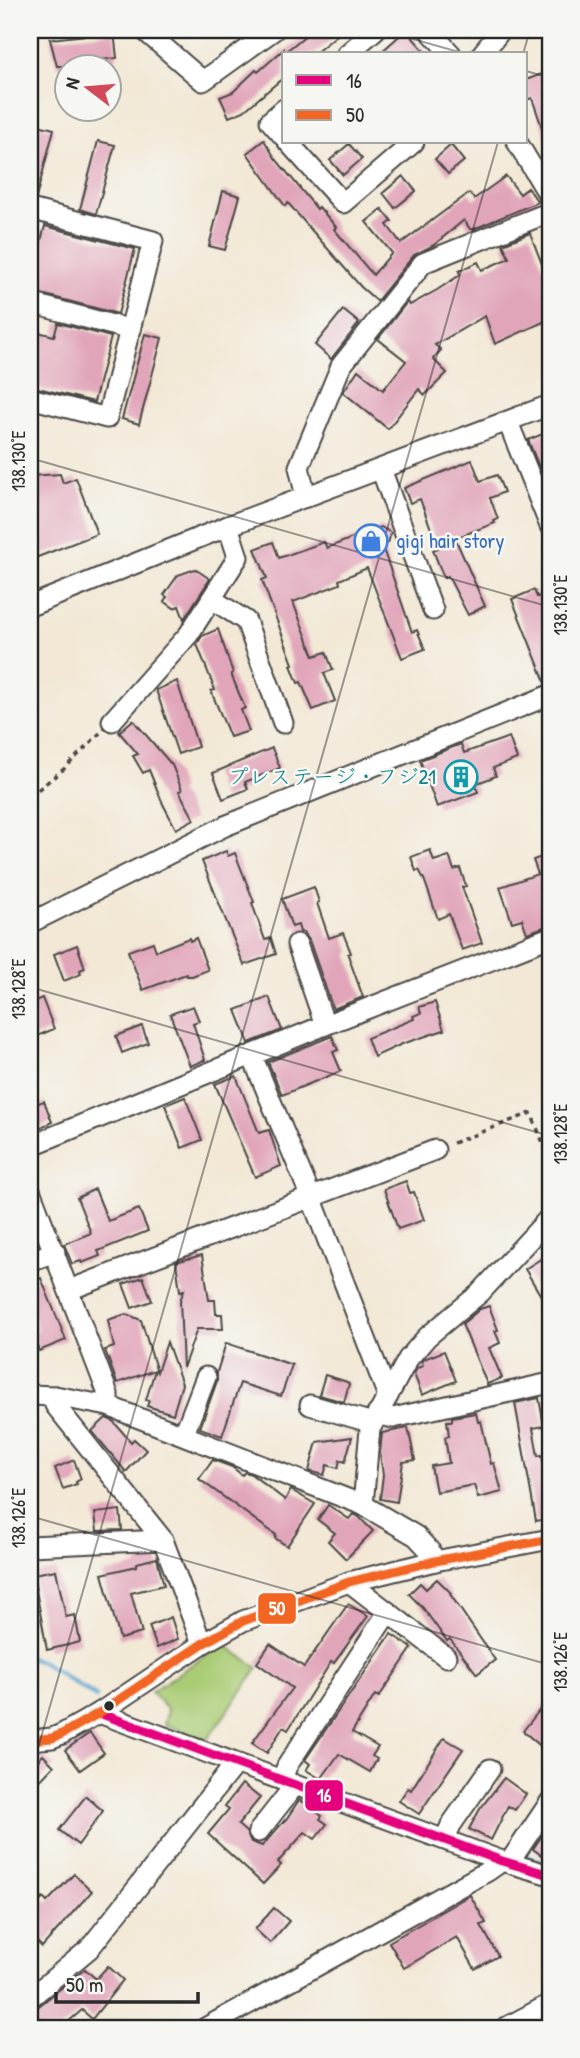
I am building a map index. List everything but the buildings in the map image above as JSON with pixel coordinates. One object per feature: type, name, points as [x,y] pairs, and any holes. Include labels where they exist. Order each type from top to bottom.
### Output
[{"type":"street","points":[[144,30],[203,81],[274,30]]},
{"type":"street","points":[[349,52],[375,30]]},
{"type":"street","points":[[429,30],[449,52]]},
{"type":"street","points":[[484,52],[501,30]]},
{"type":"street","points":[[282,111],[270,121],[282,135]]},
{"type":"street","points":[[291,144],[343,203],[412,144]]},
{"type":"street","points":[[518,144],[550,197]]},
{"type":"street","points":[[30,209],[153,241],[107,418],[30,398]]},
{"type":"street","points":[[306,497],[299,467],[341,366],[423,263],[550,212]]},
{"type":"street","points":[[30,303],[131,330]]},
{"type":"street","points":[[30,607],[228,526],[550,405]]},
{"type":"street","points":[[508,422],[549,517]]},
{"type":"street","points":[[381,469],[433,610]]},
{"type":"street","points":[[112,721],[189,634],[238,557],[228,526]]},
{"type":"street","points":[[212,599],[246,621],[283,723]]},
{"type":"street","points":[[30,923],[225,826],[550,695]]},
{"type":"street","points":[[30,1146],[325,1025],[550,937]]},
{"type":"street","points":[[297,944],[325,1025]]},
{"type":"street","points":[[252,1056],[312,1197],[388,1396]]},
{"type":"street","points":[[69,1290],[435,1150]]},
{"type":"street","points":[[30,1191],[107,1394],[108,1406]]},
{"type":"street","points":[[363,1505],[370,1429],[408,1359],[427,1337],[480,1293],[550,1217]]},
{"type":"street","points":[[30,1261],[55,1252]]},
{"type":"street","points":[[184,1434],[206,1377]]},
{"type":"street","points":[[310,1405],[375,1419],[393,1418],[550,1382]]},
{"type":"street","points":[[30,1395],[55,1396],[108,1406],[363,1505],[416,1536],[430,1550],[435,1561]]},
{"type":"street","points":[[55,1396],[55,1405],[163,1540],[202,1644]]},
{"type":"street","points":[[30,1740],[62,1734],[99,1713],[202,1644],[243,1621],[349,1583],[435,1561],[550,1539]]},
{"type":"street","points":[[30,1546],[163,1540]]},
{"type":"street","points":[[349,1583],[446,1657]]},
{"type":"street","points":[[258,1832],[288,1777],[388,1612]]},
{"type":"street","points":[[99,1713],[235,1764],[288,1777],[448,1832],[550,1875]]},
{"type":"street","points":[[30,1998],[89,1949],[235,1764]]},
{"type":"street","points":[[448,1832],[490,1769]]},
{"type":"street","points":[[205,2028],[510,1857],[550,1802]]},
{"type":"street","points":[[505,2028],[550,2004]]},
{"type":"path","points":[[30,796],[65,768],[112,721]]},
{"type":"path","points":[[435,1150],[531,1113],[550,1160]]},
{"type":"green space","points":[[225,1645],[258,1668],[207,1740],[164,1724],[168,1710],[151,1692]]},
{"type":"waterway","points":[[30,1658],[42,1662],[96,1697]]},
{"type":"waterway","points":[[460,1835],[510,1852]]},
{"type":"waterway","points":[[520,1855],[550,1863]]},
{"type":"transit line","name":"50","points":[[30,1740],[62,1734],[99,1713],[202,1644],[243,1621],[349,1582],[435,1561],[550,1539]]},
{"type":"transit line","name":"16","points":[[99,1713],[502,1861],[550,1875]]},
{"type":"place","name":"gigi hair story","points":[[371,541]]},
{"type":"place","name":"プレステージ・フジ21","points":[[461,777]]}]
